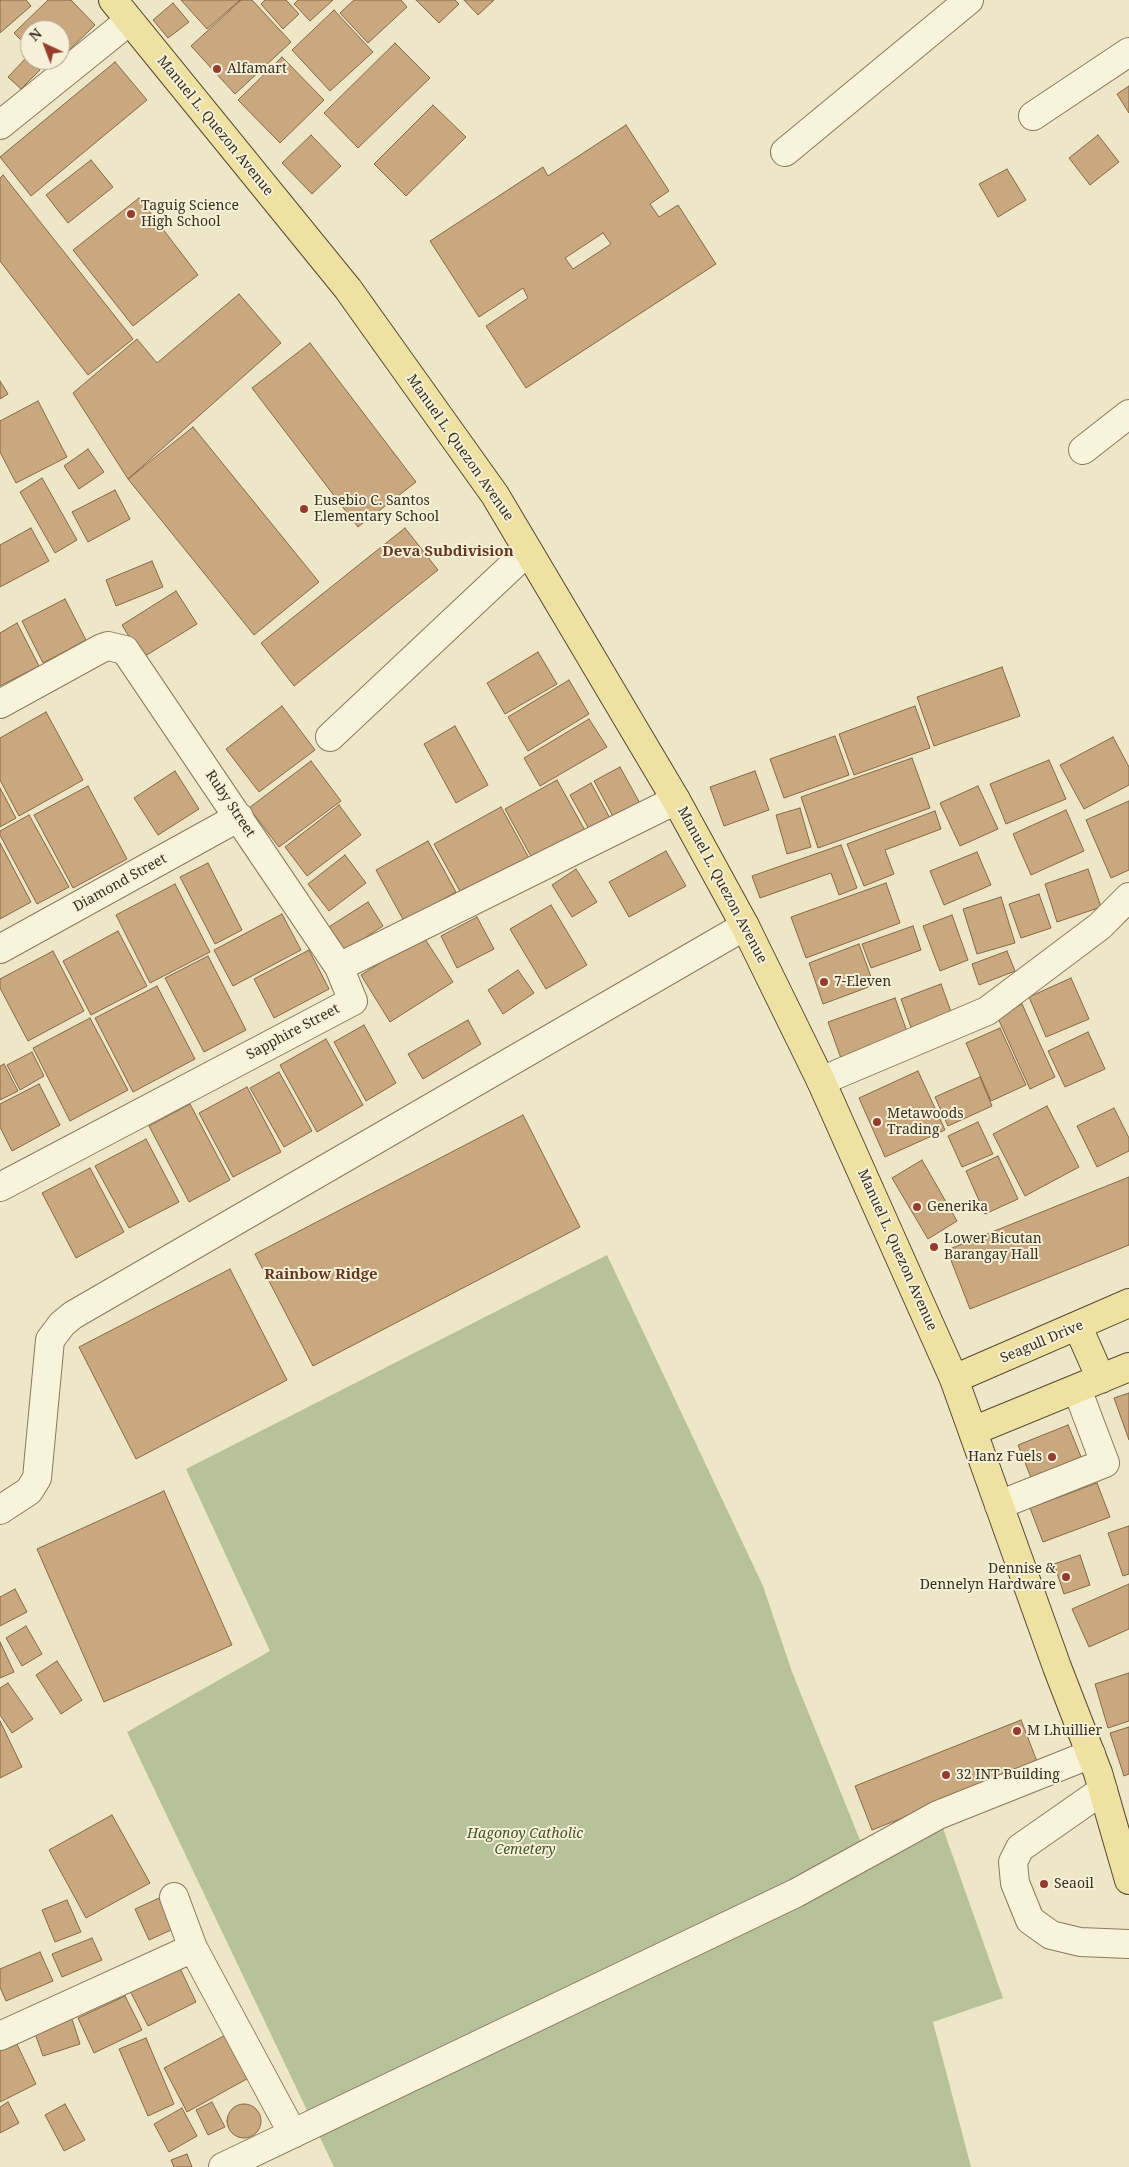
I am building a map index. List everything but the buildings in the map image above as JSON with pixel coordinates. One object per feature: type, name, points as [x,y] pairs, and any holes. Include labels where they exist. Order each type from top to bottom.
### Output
[{"type":"main road","name":"Manuel L. Quezon Avenue","points":[[113,0],[348,289],[495,495],[676,800],[745,926],[821,1081],[954,1378],[1057,1667],[1104,1790],[1129,1880]]},
{"type":"main road","name":"Seagull Drive","points":[[954,1378],[1078,1327],[1129,1303]]},
{"type":"main road","points":[[1078,1327],[1089,1384]]},
{"type":"main road","points":[[932,1328],[945,1342],[961,1352],[979,1359],[999,1360]]},
{"type":"main road","points":[[973,1432],[1129,1367]]},
{"type":"street","points":[[785,152],[969,0]]},
{"type":"street","points":[[0,125],[130,21]]},
{"type":"street","points":[[1033,116],[1129,52]]},
{"type":"street","points":[[1083,450],[1129,414]]},
{"type":"street","points":[[330,737],[528,551]]},
{"type":"street","name":"Ruby Street","points":[[0,704],[102,648],[115,647],[125,650],[339,968]]},
{"type":"street","points":[[339,968],[676,800]]},
{"type":"street","name":"Diamond Street","points":[[0,949],[239,818]]},
{"type":"street","points":[[821,1081],[987,1011],[1100,926],[1129,897]]},
{"type":"street","points":[[0,1510],[29,1492],[38,1478],[50,1340],[62,1324],[73,1315],[745,926]]},
{"type":"street","name":"Sapphire Street","points":[[0,1187],[353,1001],[339,968]]},
{"type":"street","points":[[999,1505],[1105,1463],[1089,1384]]},
{"type":"street","points":[[223,2167],[796,1893],[938,1815],[1091,1754]]},
{"type":"street","points":[[1104,1790],[1020,1848],[1013,1862],[1015,1883],[1030,1920],[1050,1935],[1080,1942],[1129,1944]]},
{"type":"street","points":[[174,1897],[193,1948],[293,2134]]},
{"type":"street","points":[[0,2036],[193,1948]]},
{"type":"green space","name":"Hagonoy Catholic Cemetery","points":[[607,1255],[763,1586],[792,1672],[860,1840],[936,1809],[1003,1998],[933,2022],[971,2167],[334,2167],[127,1732],[270,1651],[186,1469]]},
{"type":"place","name":"Alfamart","points":[[217,69]]},
{"type":"place","name":"Taguig Science High School","points":[[131,214]]},
{"type":"place","name":"Eusebio C. Santos Elementary School","points":[[304,509]]},
{"type":"place","name":"7-Eleven","points":[[824,982]]},
{"type":"place","name":"Metawoods Trading","points":[[877,1122]]},
{"type":"place","name":"Generika","points":[[917,1207]]},
{"type":"place","name":"Lower Bicutan Barangay Hall","points":[[934,1247]]},
{"type":"place","name":"Hanz Fuels","points":[[1052,1457]]},
{"type":"place","name":"Dennise & Dennelyn Hardware","points":[[1066,1577]]},
{"type":"place","name":"M Lhuillier","points":[[1017,1731]]},
{"type":"place","name":"32 INT Building","points":[[946,1775]]},
{"type":"place","name":"Seaoil","points":[[1044,1884]]},
{"type":"district","name":"Deva Subdivision","points":[[448,552]]},
{"type":"district","name":"Rainbow Ridge","points":[[321,1275]]}]
